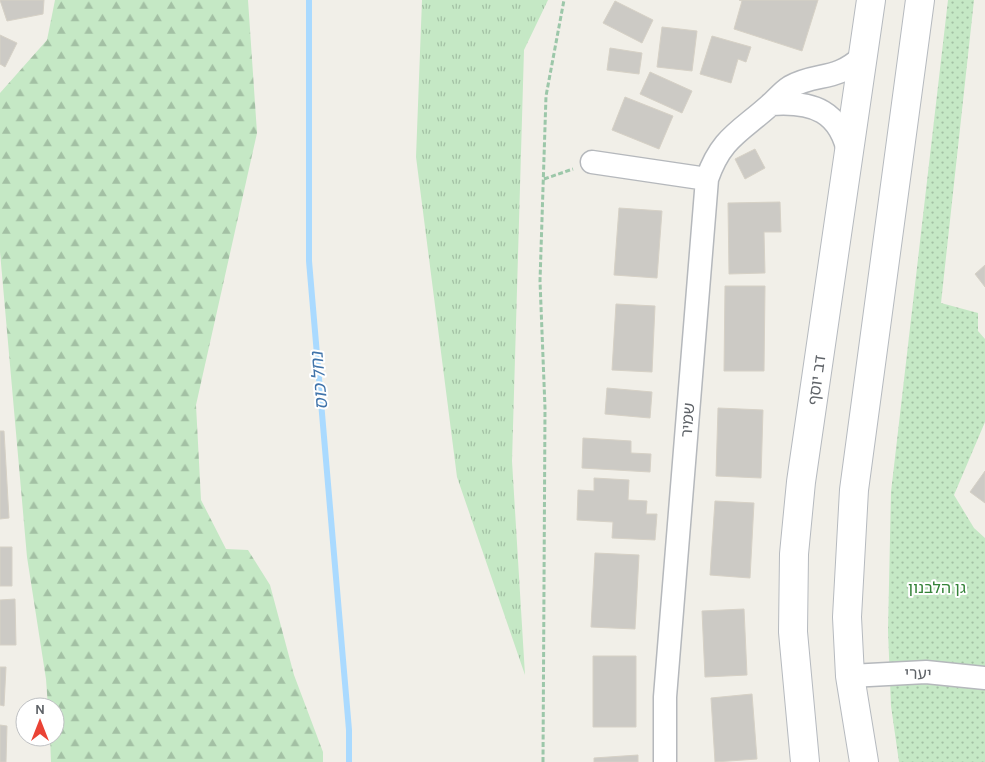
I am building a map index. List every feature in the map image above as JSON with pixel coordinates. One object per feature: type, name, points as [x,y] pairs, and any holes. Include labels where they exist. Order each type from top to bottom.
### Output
[{"type":"main road","name":"דב יוסף","points":[[805,762],[793,632],[795,545],[801,482],[870,0]]},
{"type":"main road","points":[[864,762],[850,676],[848,617],[854,490],[920,0]]},
{"type":"main road","points":[[795,762],[801,727]]},
{"type":"street","name":"שמיר","points":[[665,762],[665,697],[706,179],[714,158],[727,141],[789,88],[845,71],[862,57]]},
{"type":"street","points":[[771,104],[796,103],[817,108],[824,112],[839,128],[849,156]]},
{"type":"street","points":[[592,162],[706,179]]},
{"type":"street","name":"יערי","points":[[850,676],[926,672],[985,678]]},
{"type":"path","points":[[543,762],[545,408],[540,281],[546,96],[564,0]]},
{"type":"path","points":[[544,179],[592,162]]},
{"type":"green space","points":[[55,0],[248,0],[257,133],[196,405],[201,500],[226,549],[248,550],[270,585],[294,675],[323,752],[323,762],[51,762],[50,747],[65,747],[65,697],[47,697],[27,557],[0,252],[0,93],[47,40]]},
{"type":"green space","points":[[422,0],[548,0],[524,50],[512,461],[525,675],[457,477],[416,157]]},
{"type":"green space","name":"גן הלבנון","points":[[948,0],[974,0],[941,303],[978,313],[978,331],[985,339],[985,422],[954,495],[974,528],[985,538],[985,762],[899,762],[891,706],[888,631],[891,492]]},
{"type":"building","points":[[0,0],[44,0],[43,14],[7,21]]},
{"type":"building","points":[[739,0],[818,0],[802,51],[734,29],[742,1]]},
{"type":"building","points":[[615,1],[653,20],[642,43],[603,23]]},
{"type":"building","points":[[662,27],[697,31],[692,71],[657,67]]},
{"type":"building","points":[[0,35],[17,43],[5,67],[0,64]]},
{"type":"building","points":[[712,36],[751,47],[746,62],[738,59],[731,83],[700,74]]},
{"type":"building","points":[[610,48],[642,53],[639,74],[607,70]]},
{"type":"building","points":[[650,72],[692,91],[682,113],[640,94]]},
{"type":"building","points":[[625,97],[673,116],[659,149],[612,130]]},
{"type":"building","points":[[755,149],[765,168],[745,179],[735,159]]},
{"type":"building","points":[[780,202],[781,232],[764,232],[765,273],[729,274],[728,203]]},
{"type":"building","points":[[619,208],[662,211],[657,278],[614,275]]},
{"type":"building","points":[[985,265],[985,287],[975,274]]},
{"type":"building","points":[[725,286],[765,286],[764,371],[724,371]]},
{"type":"building","points":[[616,304],[655,306],[652,372],[612,370]]},
{"type":"building","points":[[607,388],[652,392],[650,418],[605,414]]},
{"type":"building","points":[[718,408],[763,410],[761,478],[716,476]]},
{"type":"building","points":[[0,431],[4,431],[9,518],[0,519]]},
{"type":"building","points":[[583,438],[631,441],[631,453],[651,454],[650,472],[582,468]]},
{"type":"building","points":[[985,471],[985,503],[970,492]]},
{"type":"building","points":[[594,478],[629,480],[628,500],[647,501],[646,514],[657,514],[655,540],[612,538],[613,522],[577,520],[578,490],[594,491]]},
{"type":"building","points":[[715,501],[754,503],[750,578],[710,575]]},
{"type":"building","points":[[0,547],[12,547],[12,586],[0,586]]},
{"type":"building","points":[[595,553],[639,555],[635,629],[591,627]]},
{"type":"building","points":[[15,599],[16,645],[0,645],[0,600]]},
{"type":"building","points":[[744,609],[747,675],[705,677],[702,611]]},
{"type":"building","points":[[593,656],[636,656],[636,727],[593,727]]},
{"type":"building","points":[[0,667],[6,667],[4,706],[0,705]]},
{"type":"building","points":[[752,694],[757,759],[715,762],[711,698]]},
{"type":"building","points":[[0,725],[7,726],[6,762],[0,762]]},
{"type":"building","points":[[638,755],[638,762],[594,762],[594,758]]},
{"type":"waterway","name":"נחל כוס","points":[[309,0],[309,261],[349,730],[349,762]]}]
